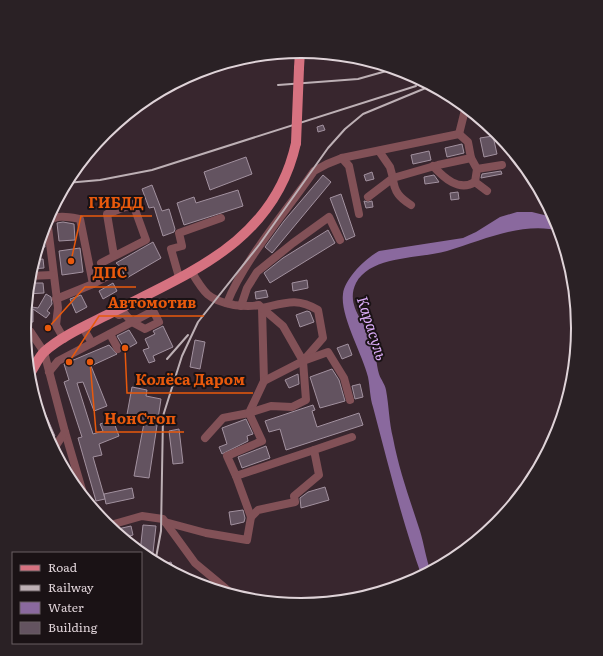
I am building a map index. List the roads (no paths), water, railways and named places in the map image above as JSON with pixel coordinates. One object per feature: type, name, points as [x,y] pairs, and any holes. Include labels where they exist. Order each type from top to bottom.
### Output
[{"type":"main road","points":[[34,368],[44,352],[64,339],[179,278],[220,254],[236,242],[261,216],[284,182],[292,163],[296,143],[300,58]]},
{"type":"street","points":[[459,134],[465,112]]},
{"type":"street","points":[[227,304],[234,284],[314,171],[342,158],[459,134]]},
{"type":"street","points":[[433,166],[449,181],[459,185],[469,186],[475,182],[477,169],[471,158],[468,142],[459,134]]},
{"type":"street","points":[[378,151],[390,167],[394,189],[402,200],[411,206]]},
{"type":"street","points":[[342,158],[349,166],[358,214]]},
{"type":"street","points":[[368,197],[393,178],[433,166],[471,158]]},
{"type":"street","points":[[477,169],[502,165]]},
{"type":"street","points":[[475,182],[487,191]]},
{"type":"street","points":[[101,263],[146,240],[133,204],[107,214],[114,256]]},
{"type":"street","points":[[55,217],[64,216],[80,218],[93,284]]},
{"type":"street","points":[[245,306],[248,288],[257,272],[329,217],[340,240]]},
{"type":"street","points":[[179,278],[171,250],[182,246],[179,233],[221,218]]},
{"type":"street","points":[[48,235],[52,275],[58,308],[56,325],[64,339]]},
{"type":"street","points":[[56,299],[93,284],[118,271]]},
{"type":"street","points":[[191,271],[200,288],[213,300],[227,304],[245,306],[259,305],[283,326],[303,361],[306,400],[292,407],[271,406],[250,413],[223,418],[205,438]]},
{"type":"street","points":[[36,276],[52,275]]},
{"type":"street","points":[[114,312],[119,315],[124,313],[132,322],[145,329],[159,322],[145,296]]},
{"type":"street","points":[[262,308],[292,301],[307,303],[318,310],[323,338],[303,361]]},
{"type":"street","points":[[165,522],[206,533],[247,540],[251,517],[228,456],[262,441],[250,413],[264,381],[262,308]]},
{"type":"street","points":[[49,372],[58,361],[153,311]]},
{"type":"street","points":[[83,328],[92,343]]},
{"type":"street","points":[[31,333],[44,352],[65,432],[81,484]]},
{"type":"street","points":[[110,334],[118,349]]},
{"type":"street","points":[[264,381],[303,361],[328,352],[344,378],[350,400]]},
{"type":"street","points":[[57,444],[65,432]]},
{"type":"street","points":[[236,476],[352,438]]},
{"type":"street","points":[[251,517],[258,510],[295,502],[294,496],[319,475],[314,450]]},
{"type":"street","points":[[115,524],[142,516],[163,519],[195,563],[224,587]]},
{"type":"water","points":[[517,212],[532,212],[547,216],[553,230],[532,228],[518,230],[489,237],[436,254],[384,263],[373,267],[363,274],[356,283],[353,291],[354,306],[372,341],[379,374],[387,396],[398,462],[420,531],[429,566],[420,571],[408,535],[372,404],[368,377],[348,324],[343,303],[343,294],[348,282],[357,269],[368,258],[379,251],[463,238],[500,217]]},
{"type":"railway","points":[[278,85],[358,79],[386,71]]},
{"type":"railway","points":[[74,182],[100,180],[152,170],[416,86]]},
{"type":"railway","points":[[156,556],[161,531],[163,416],[182,356],[198,322],[259,245],[328,148],[345,129],[363,114],[426,88]]},
{"type":"railway","points":[[167,359],[188,335]]},
{"type":"place","name":"ГИБДД","points":[[71,261]]},
{"type":"place","name":"ДПС","points":[[48,328]]},
{"type":"place","name":"Колёса Даром","points":[[125,348]]},
{"type":"place","name":"Автомотив","points":[[69,362]]},
{"type":"place","name":"НонСтоп","points":[[90,362]]},
{"type":"water label","name":"Карасуль","points":[[373,328]]}]
